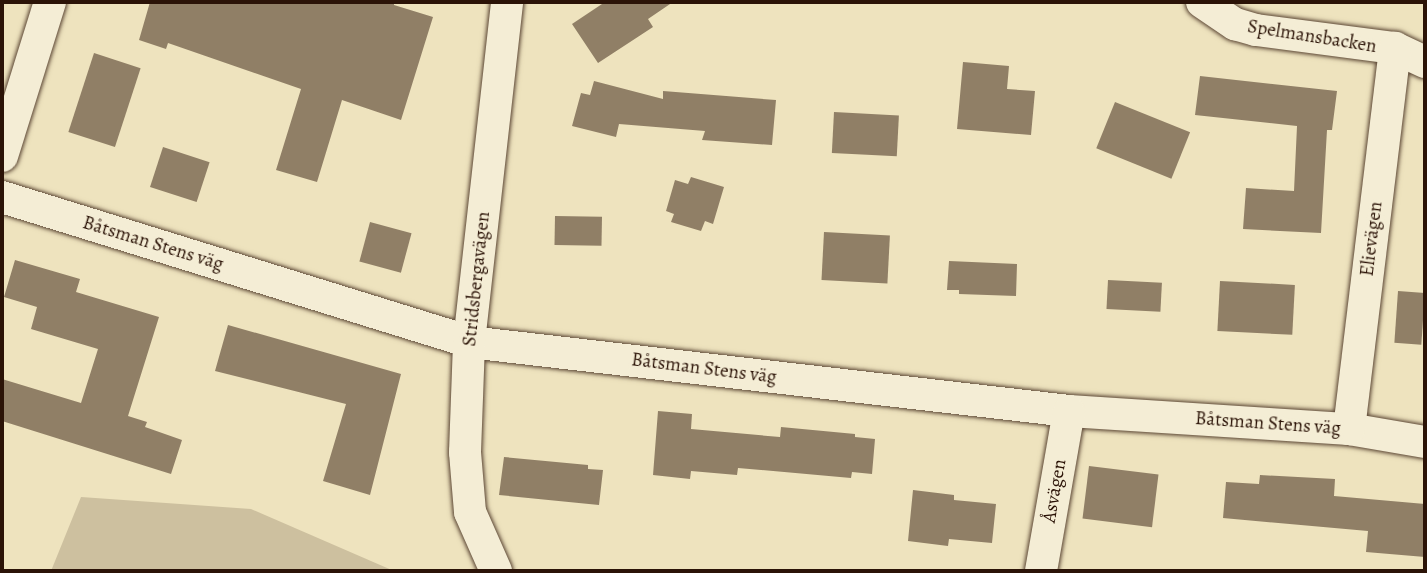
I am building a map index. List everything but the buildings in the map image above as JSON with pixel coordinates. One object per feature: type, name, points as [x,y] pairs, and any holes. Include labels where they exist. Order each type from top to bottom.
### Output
[{"type":"street","points":[[2,156],[50,2]]},
{"type":"street","name":"Spelmansbacken","points":[[1202,2],[1235,24],[1256,30],[1395,48],[1425,62]]},
{"type":"street","name":"Stridsbergavägen","points":[[486,565],[470,512],[465,452],[469,342],[512,5]]},
{"type":"street","name":"Elievägen","points":[[1349,429],[1395,48]]},
{"type":"street","name":"Båtsman Stens väg","points":[[2,197],[469,342],[1069,411],[1349,429],[1425,442]]},
{"type":"street","name":"Åsvägen","points":[[1041,571],[1069,411]]},
{"type":"shaded area","points":[[81,497],[251,509],[394,571],[51,571]]}]
